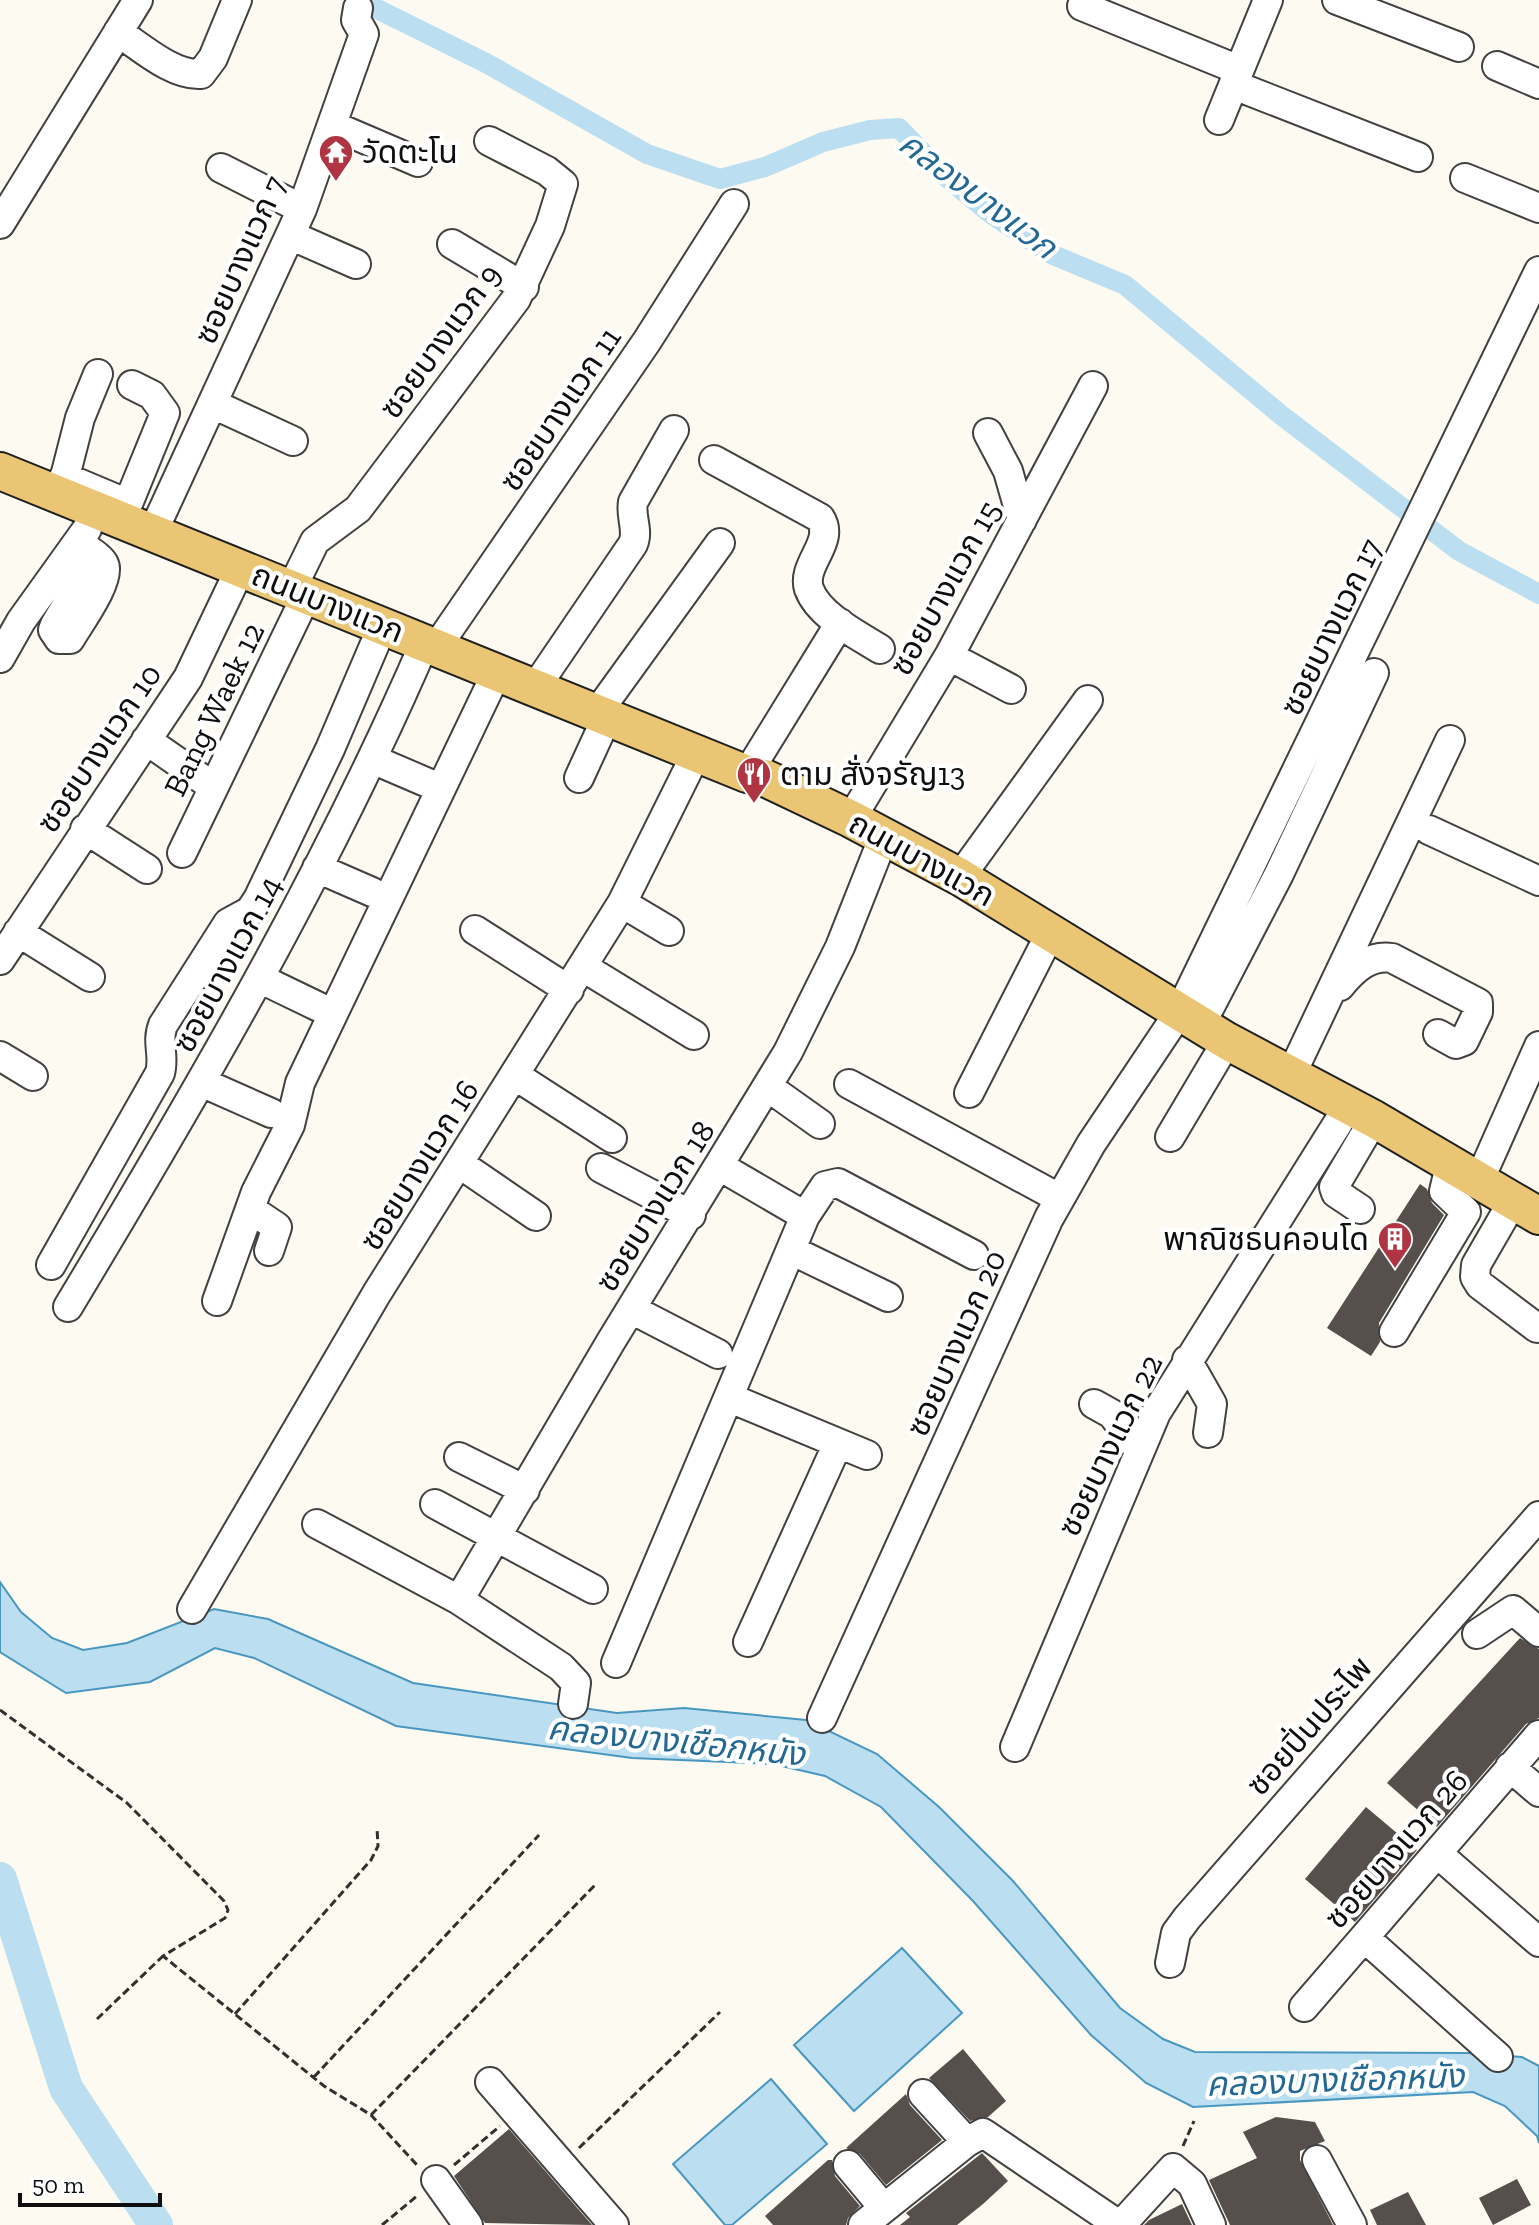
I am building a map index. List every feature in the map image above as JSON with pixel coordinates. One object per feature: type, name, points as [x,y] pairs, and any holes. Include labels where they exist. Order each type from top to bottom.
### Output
[{"type":"main road","name":"ถนนบางแวก","points":[[0,471],[62,487],[125,518],[496,674],[747,774],[765,778],[851,819],[960,877],[1203,1025],[1526,1209]]},
{"type":"street","points":[[0,224],[138,0]]},
{"type":"street","points":[[118,32],[166,63],[190,75],[201,74],[213,58],[237,0]]},
{"type":"street","points":[[1219,120],[1268,0]]},
{"type":"street","points":[[1337,0],[1459,47]]},
{"type":"street","points":[[1082,6],[1236,78],[1418,157]]},
{"type":"street","name":"ซอยบางแวก 7","points":[[125,518],[213,404],[302,209],[334,126],[364,34],[356,20],[358,8]]},
{"type":"street","points":[[1497,66],[1539,84]]},
{"type":"street","points":[[334,126],[418,162]]},
{"type":"street","name":"ซอยบางแวก 9","points":[[300,591],[315,541],[358,509],[524,287],[563,184],[547,171],[489,141]]},
{"type":"street","points":[[221,168],[302,209]]},
{"type":"street","points":[[1465,178],[1539,208]]},
{"type":"street","name":"ซอยบางแวก 11","points":[[430,645],[639,354],[734,204]]},
{"type":"street","points":[[290,235],[356,264]]},
{"type":"street","points":[[452,244],[524,287]]},
{"type":"street","name":"ซอยบางแวก 17","points":[[1203,1025],[1409,544],[1539,271]]},
{"type":"street","points":[[62,487],[80,418],[98,374]]},
{"type":"street","points":[[0,658],[21,621],[87,550],[125,518],[165,413],[152,395],[132,385]]},
{"type":"street","name":"ซอยบางแวก 15","points":[[851,819],[949,656],[1093,386]]},
{"type":"street","points":[[213,404],[293,441]]},
{"type":"street","points":[[535,688],[633,544],[637,535],[631,512],[633,502],[674,430]]},
{"type":"street","points":[[988,433],[1008,471],[1022,520]]},
{"type":"street","points":[[714,460],[820,518],[824,532],[808,575],[809,589],[840,623],[880,649]]},
{"type":"street","points":[[579,778],[602,715],[720,543]]},
{"type":"street","name":"ซอยบางแวก 10","points":[[0,960],[188,678],[241,567]]},
{"type":"street","name":"Bang Waek 12","points":[[182,853],[300,591]]},
{"type":"street","points":[[747,774],[840,623]]},
{"type":"street","points":[[51,1265],[160,1073],[163,1056],[158,1042],[163,1025],[228,923],[250,911],[258,899],[330,749],[383,625]]},
{"type":"street","name":"ซอยบางแวก 14","points":[[68,1307],[259,978],[430,645]]},
{"type":"street","points":[[949,656],[1011,689]]},
{"type":"street","points":[[1170,1137],[1203,1025],[1374,673]]},
{"type":"street","points":[[217,1301],[250,1209],[290,1125],[300,1083],[496,674]]},
{"type":"street","points":[[960,877],[1088,700]]},
{"type":"street","points":[[146,740],[205,781]]},
{"type":"street","points":[[1291,1075],[1450,740]]},
{"type":"street","name":"ซอยบางแวก 16","points":[[192,1609],[288,1441],[622,903],[696,754]]},
{"type":"street","points":[[372,759],[435,786]]},
{"type":"street","points":[[85,829],[147,869]]},
{"type":"street","points":[[1429,830],[1539,881]]},
{"type":"street","name":"ซอยบางแวก 18","points":[[459,1600],[631,1309],[768,1087],[840,947],[884,836]]},
{"type":"street","points":[[317,868],[372,892]]},
{"type":"street","points":[[622,903],[669,931]]},
{"type":"street","points":[[475,930],[694,1035]]},
{"type":"street","points":[[18,932],[90,977]]},
{"type":"street","points":[[969,1093],[1050,934]]},
{"type":"street","points":[[1329,998],[1365,962],[1382,956],[1392,958],[1478,1003],[1478,1012],[1464,1041],[1456,1044],[1438,1034]]},
{"type":"street","points":[[259,978],[319,1007]]},
{"type":"street","name":"ซอยบางแวก 20","points":[[822,1718],[946,1449],[977,1370],[1059,1198],[1203,1025]]},
{"type":"street","points":[[1394,1332],[1466,1212],[1444,1191],[1464,1174],[1539,1046]]},
{"type":"street","points":[[0,1056],[33,1076]]},
{"type":"street","points":[[516,1076],[612,1138]]},
{"type":"street","points":[[201,1082],[271,1113]]},
{"type":"street","points":[[849,1084],[1059,1198]]},
{"type":"street","points":[[768,1087],[820,1124]]},
{"type":"street","points":[[1360,1209],[1336,1193],[1334,1187],[1361,1113]]},
{"type":"street","name":"ซอยบางแวก 22","points":[[1015,1747],[1138,1449],[1187,1360],[1361,1113]]},
{"type":"street","points":[[460,1164],[536,1216]]},
{"type":"street","points":[[721,1167],[805,1216]]},
{"type":"street","points":[[601,1168],[691,1215]]},
{"type":"street","points":[[616,1663],[805,1216],[825,1186],[838,1183],[974,1255]]},
{"type":"street","points":[[250,1209],[277,1227],[269,1251]]},
{"type":"street","points":[[1526,1209],[1476,1265],[1475,1277],[1480,1285],[1537,1328]]},
{"type":"street","points":[[791,1250],[888,1297]]},
{"type":"street","points":[[631,1309],[718,1354]]},
{"type":"street","points":[[1187,1360],[1212,1404],[1208,1433]]},
{"type":"street","points":[[730,1398],[867,1455]]},
{"type":"street","points":[[1094,1404],[1112,1414],[1138,1449]]},
{"type":"street","points":[[748,1642],[838,1443]]},
{"type":"street","points":[[459,1457],[525,1490]]},
{"type":"street","points":[[435,1504],[593,1589]]},
{"type":"street","name":"ซอยปิ่นประไพ","points":[[1170,1963],[1176,1933],[1187,1918],[1539,1516]]},
{"type":"street","points":[[317,1524],[459,1600],[571,1676],[576,1683],[573,1704]]},
{"type":"street","points":[[1477,1634],[1513,1610],[1539,1632]]},
{"type":"street","name":"ซอยบางแวก 26","points":[[1304,2007],[1539,1735]]},
{"type":"street","points":[[1510,1767],[1539,1792]]},
{"type":"street","points":[[1437,1853],[1539,1942]]},
{"type":"street","points":[[1365,1938],[1498,2057]]},
{"type":"street","points":[[490,2082],[614,2225]]},
{"type":"street","points":[[923,2094],[967,2142]]},
{"type":"street","points":[[848,2165],[873,2216],[967,2142],[983,2133],[1120,2225],[1173,2168],[1192,2184],[1211,2225]]},
{"type":"street","points":[[1317,2160],[1352,2225]]},
{"type":"street","points":[[436,2180],[468,2225]]},
{"type":"path","points":[[0,1710],[127,1803],[224,1901],[228,1910],[225,1918],[163,1956],[97,2019]]},
{"type":"path","points":[[235,2014],[371,1860],[378,1846],[377,1828]]},
{"type":"path","points":[[314,2077],[539,1835]]},
{"type":"path","points":[[371,2115],[597,1883]]},
{"type":"path","points":[[163,1956],[314,2077],[371,2115],[406,2156],[436,2180]]},
{"type":"path","points":[[563,2163],[720,2012]]},
{"type":"path","points":[[382,2225],[518,2111]]},
{"type":"path","points":[[1173,2168],[1194,2121]]},
{"type":"water","name":"คลองบางเชือกหนัง","points":[[0,1582],[21,1612],[52,1638],[83,1650],[127,1643],[214,1609],[268,1619],[413,1683],[617,1713],[684,1708],[806,1720],[877,1754],[939,1807],[1013,1881],[1120,2008],[1163,2039],[1195,2052],[1467,2053],[1522,2057],[1539,2066],[1539,2143],[1537,2136],[1505,2106],[1473,2092],[1193,2107],[1146,2083],[1091,2035],[973,1901],[881,1807],[825,1776],[773,1764],[632,1758],[396,1726],[254,1658],[215,1648],[150,1682],[66,1693],[0,1652]]},
{"type":"water","points":[[902,1948],[962,2013],[854,2111],[794,2045]]},
{"type":"water","points":[[771,2079],[827,2144],[732,2225],[725,2225],[673,2164]]},
{"type":"building","name":"พาณิชธนคอนโด","points":[[1420,1184],[1427,1189],[1432,1203],[1444,1215],[1379,1323],[1380,1342],[1371,1356],[1327,1328]]},
{"type":"building","points":[[1520,1638],[1539,1649],[1539,1718],[1526,1724],[1437,1827],[1387,1783]]},
{"type":"building","points":[[1366,1807],[1417,1850],[1355,1922],[1305,1879]]},
{"type":"building","points":[[963,2049],[1006,2101],[988,2117],[970,2121],[929,2078]]},
{"type":"building","points":[[906,2094],[910,2105],[942,2140],[886,2185],[860,2154],[846,2148]]},
{"type":"building","points":[[1276,2117],[1315,2122],[1325,2141],[1300,2151],[1300,2160],[1333,2225],[1230,2225],[1209,2180],[1257,2158],[1243,2132]]},
{"type":"building","points":[[509,2129],[592,2225],[485,2223],[454,2176]]},
{"type":"building","points":[[982,2153],[1008,2181],[983,2204],[957,2225],[900,2225],[910,2217],[906,2213]]},
{"type":"building","points":[[828,2160],[832,2160],[835,2176],[860,2206],[848,2218],[846,2225],[773,2225],[765,2216]]},
{"type":"building","points":[[1517,2179],[1531,2205],[1493,2225],[1479,2198]]},
{"type":"building","points":[[1408,2192],[1426,2225],[1377,2225],[1370,2210]]},
{"type":"building","points":[[1182,2204],[1192,2225],[1144,2225],[1149,2220]]},
{"type":"waterway","name":"คลองบางแวก","points":[[359,0],[486,63],[647,154],[720,179],[765,167],[823,142],[870,130],[899,128],[945,176],[991,214],[1051,254],[1125,285],[1281,415],[1459,551],[1539,594]]},
{"type":"waterway","points":[[0,1879],[66,2088],[156,2225]]},
{"type":"place","name":"วัดตะโน","points":[[336,183]]},
{"type":"place","name":"ตาม สั่งจรัญ13","points":[[754,805]]},
{"type":"place","name":"พาณิชธนคอนโด","points":[[1395,1270]]}]
